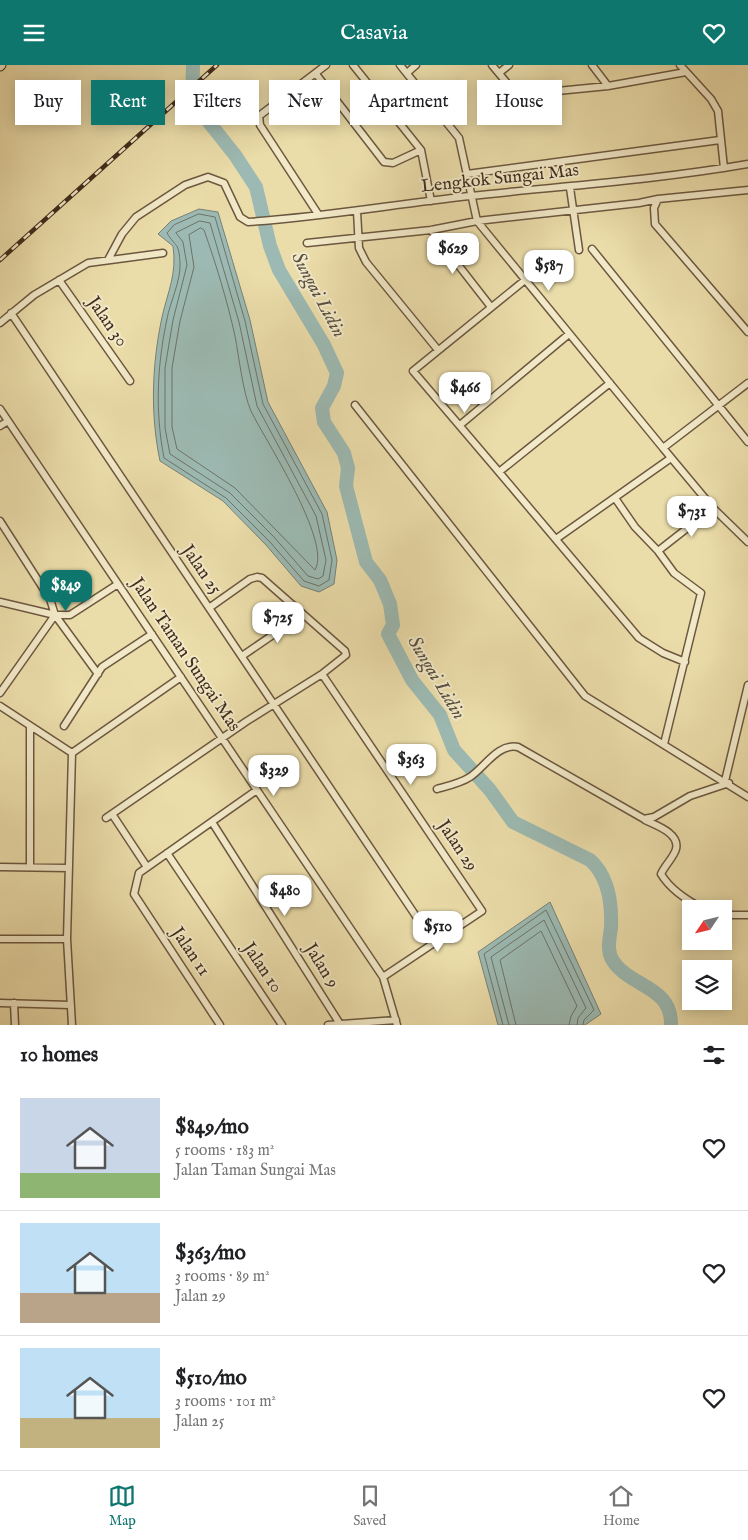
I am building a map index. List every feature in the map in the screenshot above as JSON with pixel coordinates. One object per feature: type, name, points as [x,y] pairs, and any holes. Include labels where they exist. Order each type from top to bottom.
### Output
[{"type":"street","points":[[318,214],[260,125],[259,116],[326,65]]},
{"type":"street","points":[[353,65],[421,150],[431,201]]},
{"type":"street","points":[[400,65],[459,139],[477,221],[713,508],[748,542]]},
{"type":"street","points":[[407,73],[416,65]]},
{"type":"street","points":[[492,65],[517,95],[608,86],[686,72]]},
{"type":"street","points":[[499,73],[509,65]]},
{"type":"street","points":[[592,65],[608,86]]},
{"type":"street","points":[[680,65],[711,99],[718,111],[724,168]]},
{"type":"street","points":[[316,74],[384,162],[393,163],[421,150]]},
{"type":"street","points":[[467,174],[720,140]]},
{"type":"street","name":"Lengkok Sungai Mas","points":[[108,260],[122,233],[136,217],[185,185],[208,177],[224,183],[240,217],[248,222],[255,222],[471,196],[570,188],[748,164]]},
{"type":"street","points":[[570,188],[580,250]]},
{"type":"street","points":[[307,243],[431,230],[477,221],[748,190]]},
{"type":"street","points":[[658,199],[653,217],[661,232],[748,332]]},
{"type":"street","points":[[357,211],[359,249],[366,262],[438,350]]},
{"type":"street","points":[[431,230],[491,307]]},
{"type":"street","points":[[592,249],[748,442]]},
{"type":"street","points":[[0,323],[34,295],[88,263],[163,253]]},
{"type":"street","name":"Jalan 30","points":[[59,280],[130,381]]},
{"type":"street","points":[[525,281],[413,371],[639,638],[662,653],[685,662]]},
{"type":"street","name":"Jalan 25","points":[[11,313],[434,943]]},
{"type":"street","points":[[460,425],[569,334]]},
{"type":"street","points":[[499,471],[610,383]]},
{"type":"street","points":[[663,448],[748,383]]},
{"type":"street","points":[[355,405],[585,696],[727,782],[748,797]]},
{"type":"street","name":"Jalan Taman Sungai Mas","points":[[0,409],[384,977],[397,1022]]},
{"type":"street","points":[[0,426],[8,421]]},
{"type":"street","points":[[556,539],[671,458]]},
{"type":"street","points":[[616,498],[635,527],[658,551],[674,573],[701,593],[664,744]]},
{"type":"street","points":[[658,551],[713,508]]},
{"type":"street","points":[[0,521],[50,599],[56,615],[98,674]]},
{"type":"street","points":[[106,818],[346,655],[344,651],[270,585],[258,577],[250,579],[209,607]]},
{"type":"street","points":[[0,602],[56,615],[70,615],[118,584]]},
{"type":"street","points":[[0,693],[56,615]]},
{"type":"street","points":[[242,656],[302,615]]},
{"type":"street","points":[[64,726],[102,667],[152,634]]},
{"type":"street","name":"Jalan 29","points":[[322,673],[482,911],[434,943]]},
{"type":"street","points":[[72,753],[181,677]]},
{"type":"street","points":[[727,782],[745,711],[748,685]]},
{"type":"street","points":[[0,706],[72,753]]},
{"type":"street","points":[[30,727],[30,867]]},
{"type":"street","points":[[437,789],[470,777],[507,747],[518,747],[668,832],[676,843],[676,849],[661,874],[666,882],[691,900]]},
{"type":"street","points":[[72,753],[67,939],[72,1025]]},
{"type":"street","points":[[644,819],[654,817],[690,796],[727,782]]},
{"type":"street","points":[[112,814],[147,867],[257,790]]},
{"type":"street","name":"Jalan 9","points":[[212,822],[340,1024]]},
{"type":"street","name":"Jalan 10","points":[[167,853],[282,1025]]},
{"type":"street","points":[[0,867],[68,868]]},
{"type":"street","name":"Jalan 11","points":[[147,867],[139,873],[134,894],[220,1025]]},
{"type":"street","points":[[732,915],[748,915]]},
{"type":"street","points":[[0,939],[67,939]]},
{"type":"street","points":[[384,977],[434,943]]},
{"type":"street","points":[[0,1003],[70,1005]]},
{"type":"street","points":[[14,1003],[16,1025]]},
{"type":"street","points":[[328,1025],[397,1022]]},
{"type":"water","points":[[199,209],[218,212],[250,320],[268,402],[327,512],[337,560],[334,584],[319,592],[301,586],[266,545],[223,501],[160,461],[155,425],[154,371],[162,317],[173,274],[174,256],[173,246],[158,234],[171,221]]},
{"type":"water","points":[[550,902],[601,1014],[585,1025],[498,1025],[478,952]]},
{"type":"waterway","name":"Sungai Lidin","points":[[193,65],[192,101],[235,155],[256,187],[270,246],[279,270],[324,345],[337,373],[334,386],[322,408],[324,422],[344,453],[348,468],[346,486],[366,562],[380,580],[390,604],[393,625],[388,634],[412,680],[440,715],[454,750],[490,790],[513,822],[590,860],[596,867],[605,882],[610,900],[611,927],[609,948],[611,957],[620,970],[658,994],[665,1002],[671,1025]]},
{"type":"railway","points":[[0,260],[217,65]]}]
